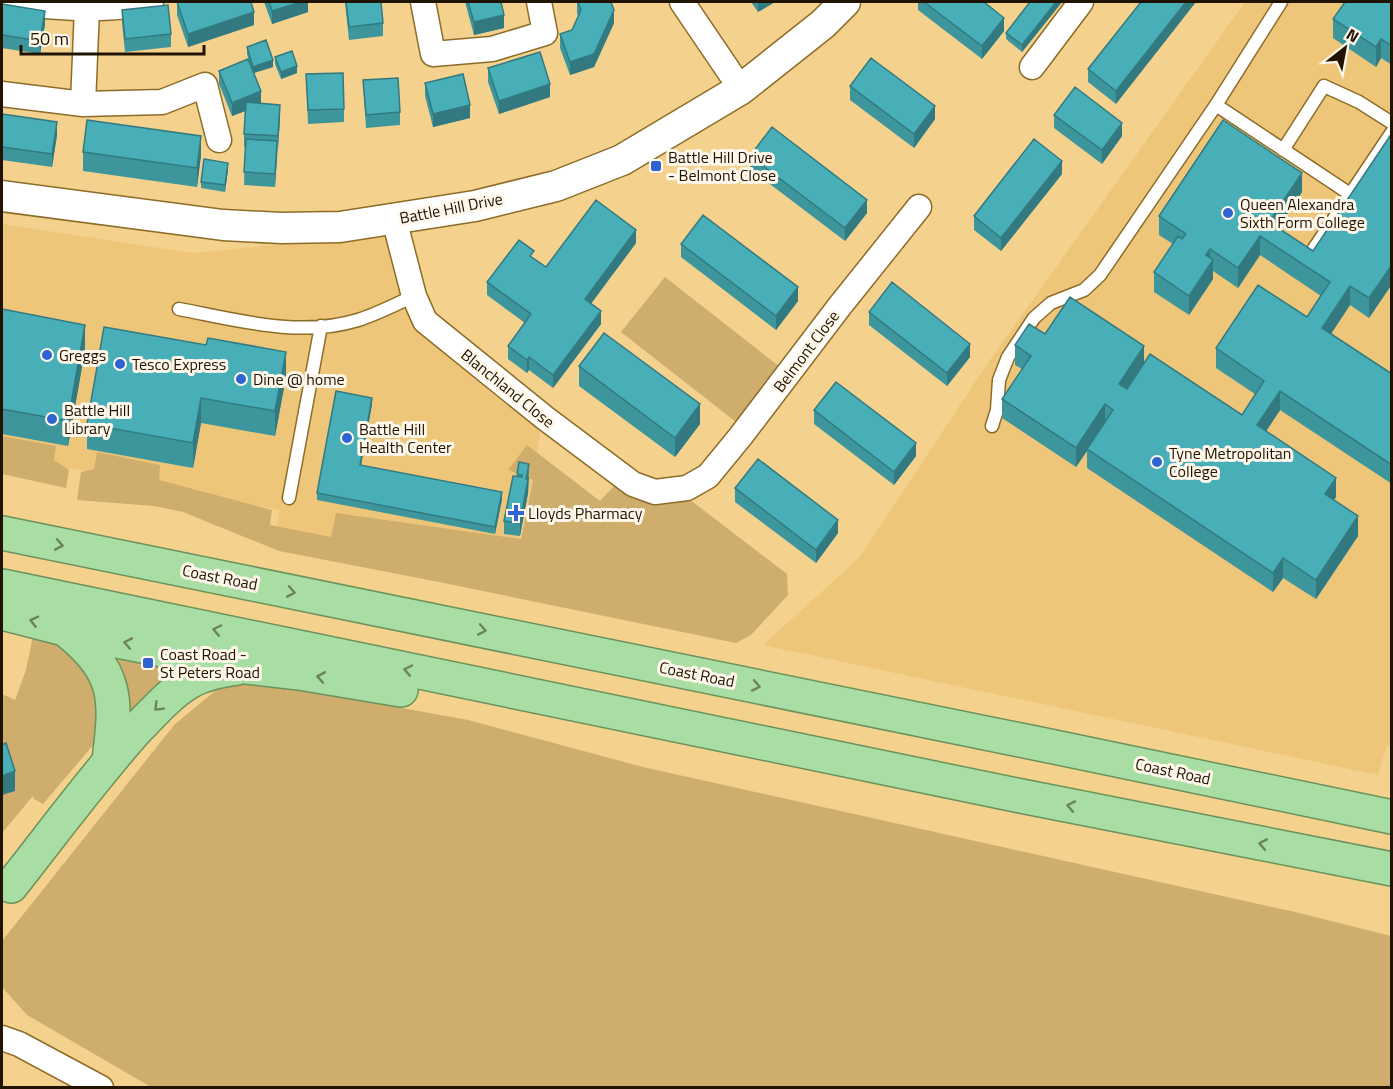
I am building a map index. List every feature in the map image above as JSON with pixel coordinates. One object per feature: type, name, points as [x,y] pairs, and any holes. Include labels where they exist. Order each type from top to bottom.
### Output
[{"type":"highway","name":"Coast Road","points":[[2,533],[1392,817]]},
{"type":"highway","points":[[2,586],[1021,796],[1392,869]]},
{"type":"highway","points":[[2,613],[66,630],[247,667],[311,675],[1021,796]]},
{"type":"highway","points":[[66,630],[94,654],[110,683],[114,702],[114,722],[109,760]]},
{"type":"highway","points":[[6,891],[109,760],[157,708],[187,683],[219,670],[247,667]]},
{"type":"highway","points":[[1306,800],[1392,811]]},
{"type":"highway","points":[[1320,855],[1392,874]]},
{"type":"street","points":[[2,2],[87,8],[132,6],[151,2]]},
{"type":"street","points":[[423,2],[433,54],[492,49],[545,33],[539,2]]},
{"type":"street","points":[[682,2],[741,89]]},
{"type":"street","name":"Battle Hill Drive","points":[[2,196],[223,225],[340,227],[475,206],[556,186],[622,160],[741,89],[823,24],[845,2]]},
{"type":"street","points":[[1032,67],[1081,2]]},
{"type":"street","points":[[83,104],[87,8]]},
{"type":"street","points":[[2,94],[83,104],[162,102],[205,85],[219,140]]},
{"type":"street","name":"Belmont Close","points":[[687,488],[708,476],[919,207]]},
{"type":"street","name":"Blanchland Close","points":[[393,219],[414,296],[425,321],[545,418],[633,484],[655,492],[687,488]]},
{"type":"street","points":[[7,1037],[101,1088]]},
{"type":"lane","points":[[992,426],[997,410],[999,380],[1008,357],[1034,318],[1051,303],[1084,290],[1100,275],[1216,105],[1280,2]]},
{"type":"lane","points":[[1283,150],[1324,86],[1359,102],[1392,123]]},
{"type":"lane","points":[[1216,105],[1350,194]]},
{"type":"lane","points":[[1311,253],[1392,132]]},
{"type":"lane","points":[[179,309],[276,327],[321,326],[358,320],[414,296]]},
{"type":"lane","points":[[289,498],[321,326]]},
{"type":"shaded area","name":"Tyne Metropolitan College","points":[[1245,2],[1391,2],[1392,746],[1387,745],[1378,775],[763,645],[859,558],[985,367]]},
{"type":"shaded area","points":[[2,224],[192,253],[392,234],[414,326],[541,424],[533,479],[516,553],[275,536],[280,510],[2,455]]},
{"type":"shaded area","points":[[665,277],[780,367],[736,422],[621,332]]},
{"type":"shaded area","points":[[2,436],[56,446],[54,460],[69,470],[66,488],[2,474]]},
{"type":"shaded area","points":[[527,445],[600,501],[614,486],[646,502],[669,503],[689,499],[787,574],[788,595],[751,635],[736,643],[279,551],[183,512],[154,506],[77,500],[81,472],[94,469],[97,452],[160,465],[159,480],[272,510],[270,525],[331,537],[336,513],[521,539],[533,480],[508,470]]},
{"type":"shaded area","points":[[33,636],[72,650],[93,673],[100,737],[43,804],[33,796],[2,833],[2,694],[15,700],[26,670]]},
{"type":"shaded area","points":[[118,655],[185,671],[126,723],[128,705],[124,683],[115,659]]},
{"type":"shaded area","points":[[226,682],[291,688],[468,720],[643,767],[1295,912],[1391,936],[1391,1087],[151,1087],[27,1015],[2,987],[2,941],[175,724]]},
{"type":"building","points":[[177,2],[251,2],[254,12],[188,34]]},
{"type":"building","points":[[269,2],[301,2],[272,11]]},
{"type":"building","points":[[346,2],[381,2],[383,23],[349,27]]},
{"type":"building","points":[[468,2],[501,2],[504,15],[474,22]]},
{"type":"building","points":[[578,2],[611,2],[614,10],[594,54],[570,62],[560,34],[572,30],[581,10]]},
{"type":"building","points":[[924,2],[984,2],[1004,18],[982,46]]},
{"type":"building","points":[[1030,2],[1056,2],[1022,45],[1006,33]]},
{"type":"building","points":[[1141,2],[1186,2],[1116,91],[1088,69]]},
{"type":"building","points":[[1345,2],[1392,2],[1392,46],[1381,39],[1376,47],[1333,19]]},
{"type":"building","points":[[2,4],[45,11],[40,41],[2,35]]},
{"type":"building","points":[[168,5],[171,34],[125,39],[122,10]]},
{"type":"building","points":[[266,40],[273,60],[253,67],[247,47]]},
{"type":"building","points":[[292,51],[297,66],[281,72],[275,57]]},
{"type":"building","points":[[540,52],[550,84],[499,101],[488,68]]},
{"type":"building","points":[[871,58],[935,106],[914,134],[850,86]]},
{"type":"building","points":[[248,59],[261,91],[232,103],[219,71]]},
{"type":"building","points":[[343,73],[344,109],[308,110],[306,74]]},
{"type":"building","points":[[463,74],[470,105],[433,114],[425,83]]},
{"type":"building","points":[[398,78],[400,112],[366,115],[363,80]]},
{"type":"building","points":[[1075,87],[1122,123],[1102,150],[1054,115]]},
{"type":"building","points":[[246,102],[280,105],[278,136],[244,134]]},
{"type":"building","points":[[2,114],[57,122],[52,154],[2,147]]},
{"type":"building","points":[[87,120],[201,136],[197,168],[83,152]]},
{"type":"building","points":[[1223,120],[1302,173],[1269,222],[1313,251],[1392,133],[1392,265],[1369,298],[1350,286],[1322,328],[1392,374],[1392,465],[1280,391],[1257,425],[1336,478],[1325,494],[1358,516],[1316,580],[1283,558],[1273,573],[1087,449],[1113,410],[1105,404],[1076,448],[1002,399],[1031,356],[1015,345],[1029,324],[1045,334],[1070,297],[1144,346],[1119,384],[1127,389],[1150,354],[1242,415],[1264,381],[1216,348],[1258,285],[1307,317],[1330,282],[1260,236],[1238,268],[1210,249],[1206,255],[1213,260],[1189,296],[1154,272],[1178,236],[1182,239],[1186,234],[1159,216]]},
{"type":"building","points":[[772,127],[867,200],[845,228],[750,156]]},
{"type":"building","points":[[246,139],[277,141],[275,174],[244,172]]},
{"type":"building","points":[[1034,139],[1062,161],[1001,238],[974,216]]},
{"type":"building","points":[[204,159],[228,163],[225,185],[201,182]]},
{"type":"building","points":[[596,200],[636,230],[585,299],[601,311],[553,375],[529,357],[527,360],[508,346],[531,314],[487,282],[519,240],[534,251],[530,256],[546,267]]},
{"type":"building","points":[[703,215],[798,287],[776,316],[681,244]]},
{"type":"building","points":[[892,282],[970,344],[947,373],[869,312]]},
{"type":"building","points":[[2,309],[85,325],[68,421],[2,409]]},
{"type":"building","points":[[104,327],[206,345],[208,338],[286,352],[275,411],[201,398],[193,443],[87,424]]},
{"type":"building","points":[[604,333],[700,404],[675,438],[579,366]]},
{"type":"building","points":[[836,382],[916,443],[894,472],[814,410]]},
{"type":"building","name":"Battle Hill Health Center","points":[[336,391],[372,398],[360,465],[502,492],[495,527],[317,493]]},
{"type":"building","points":[[758,459],[838,520],[816,550],[735,488]]},
{"type":"building","name":"Lloyds Pharmacy","points":[[519,462],[529,464],[520,523],[504,521],[513,476],[522,477],[517,474]]},
{"type":"building","points":[[6,743],[15,771],[2,776],[2,745]]},
{"type":"place","name":"Battle Hill Drive - Belmont Close","points":[[656,166]]},
{"type":"place","name":"Queen Alexandra Sixth Form College","points":[[1228,213]]},
{"type":"place","name":"Greggs","points":[[47,355]]},
{"type":"place","name":"Tesco Express","points":[[120,364]]},
{"type":"place","name":"Dine @ home","points":[[241,379]]},
{"type":"place","name":"Battle Hill Library","points":[[52,419]]},
{"type":"place","name":"Battle Hill Health Center","points":[[347,438]]},
{"type":"place","name":"Tyne Metropolitan College","points":[[1157,462]]},
{"type":"place","name":"Lloyds Pharmacy","points":[[516,513]]},
{"type":"place","name":"Coast Road - St Peters Road","points":[[148,663]]}]
